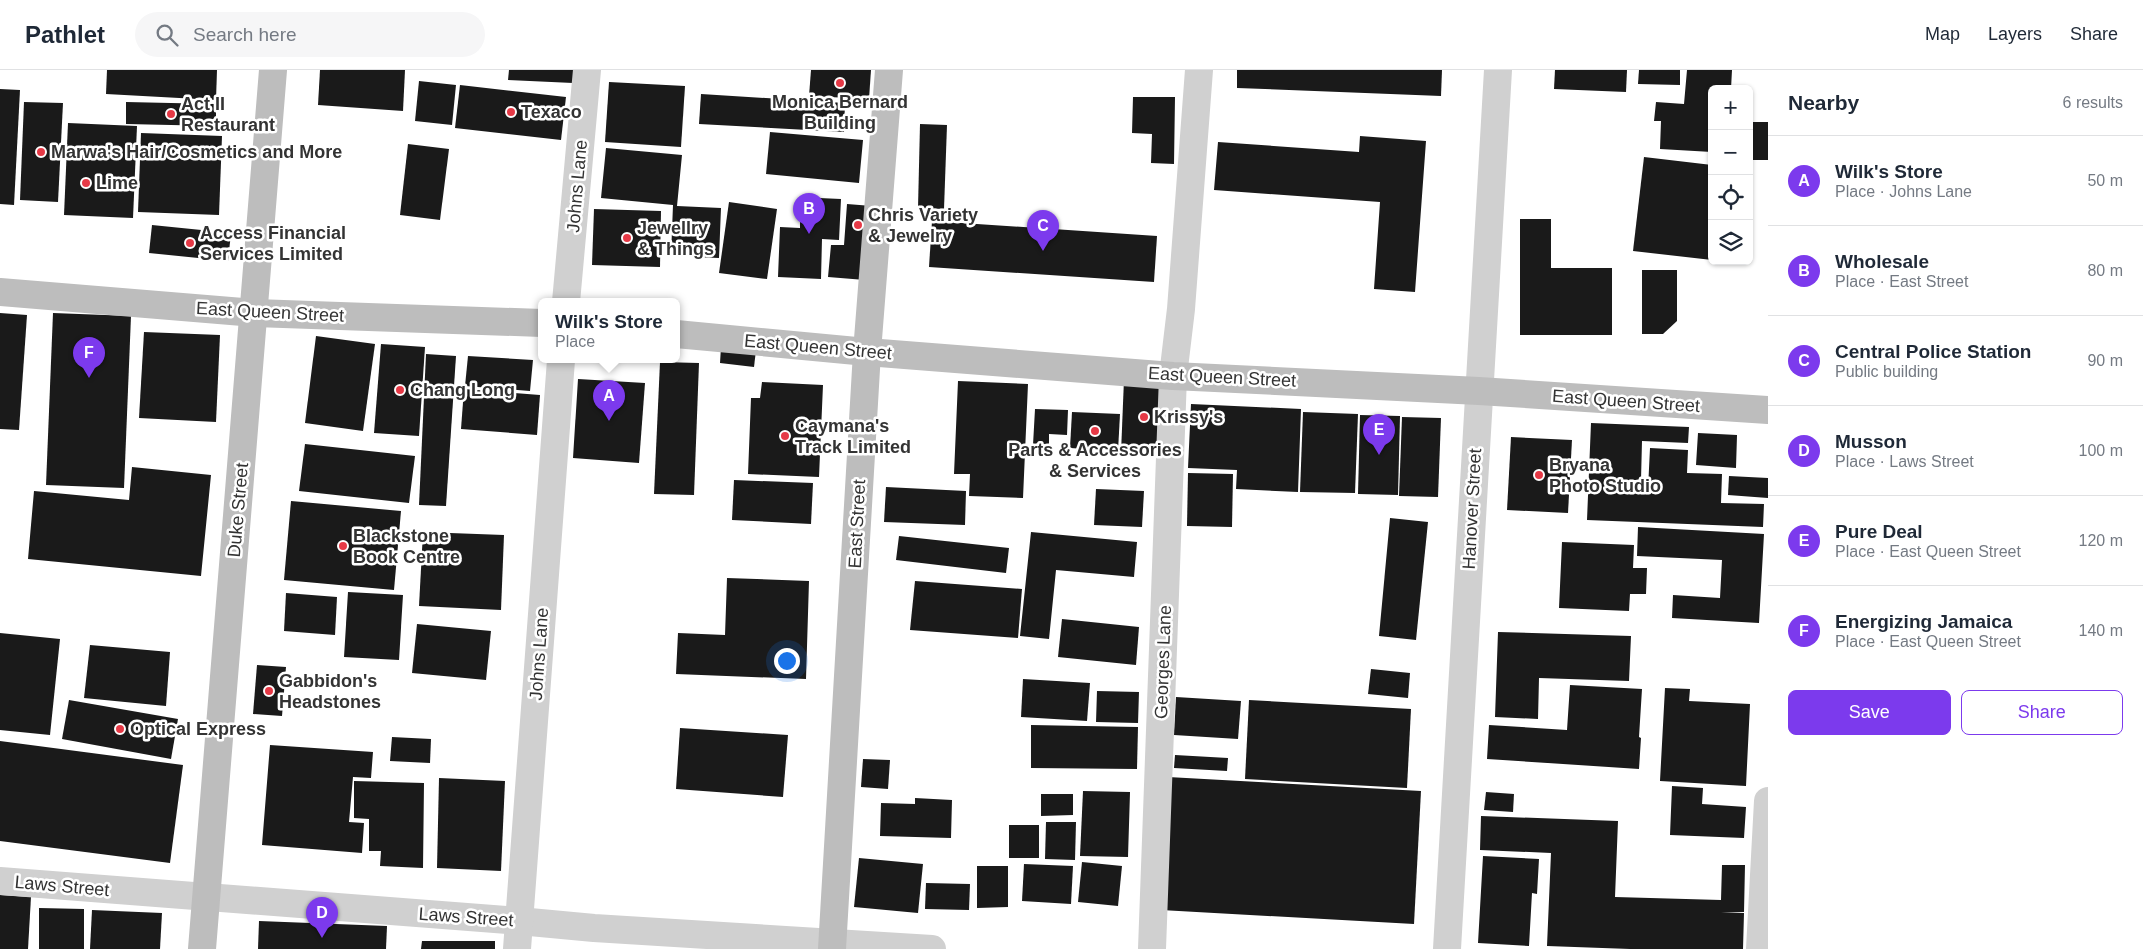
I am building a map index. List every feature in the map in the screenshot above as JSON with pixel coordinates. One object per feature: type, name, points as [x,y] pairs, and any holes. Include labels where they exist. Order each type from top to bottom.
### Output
[{"type":"main road","name":"Duke Street","points":[[202,949],[255,313],[273,70]]},
{"type":"main road","name":"East Street","points":[[832,947],[867,352],[889,70]]},
{"type":"main road","name":"East Queen Street","points":[[0,292],[255,313],[538,323]]},
{"type":"main road","name":"East Queen Street","points":[[680,334],[867,352],[1173,376],[1479,391],[1768,410]]},
{"type":"street","name":"Johns Lane","points":[[566,298],[587,70]]},
{"type":"street","name":"Georges Lane","points":[[1152,949],[1173,376],[1181,309],[1199,70]]},
{"type":"street","name":"Hanover Street","points":[[1447,949],[1498,70]]},
{"type":"street","name":"Johns Lane","points":[[517,949],[561,363]]},
{"type":"street","points":[[1760,949],[1768,801]]},
{"type":"street","name":"Laws Street","points":[[0,881],[832,947],[932,949]]},
{"type":"building","points":[[107,70],[217,70],[216,100],[106,94]]},
{"type":"building","points":[[320,70],[405,70],[403,111],[318,105]]},
{"type":"building","points":[[509,70],[573,70],[573,83],[508,80]]},
{"type":"building","name":"Monica Bernard Building","points":[[811,70],[871,70],[869,99],[809,96]]},
{"type":"building","points":[[1237,70],[1442,70],[1441,96],[1237,88]]},
{"type":"building","points":[[1555,70],[1627,70],[1626,92],[1554,89]]},
{"type":"building","points":[[1639,70],[1680,70],[1680,85],[1638,84]]},
{"type":"building","points":[[1687,70],[1732,70],[1731,85],[1708,85],[1708,152],[1660,149],[1661,121],[1654,121],[1656,102],[1684,104]]},
{"type":"building","points":[[419,81],[456,85],[452,125],[415,121]]},
{"type":"building","points":[[609,82],[685,86],[681,147],[605,142]]},
{"type":"building","name":"Texaco","points":[[460,85],[566,97],[561,140],[455,128]]},
{"type":"building","points":[[0,89],[20,90],[14,205],[0,204]]},
{"type":"building","points":[[701,94],[845,103],[844,132],[699,124]]},
{"type":"building","points":[[1133,97],[1175,97],[1174,164],[1151,163],[1152,134],[1132,133]]},
{"type":"building","name":"Marwa's Hair/Cosmetics and More","points":[[24,102],[63,103],[58,202],[20,200]]},
{"type":"building","name":"Act II Restaurant","points":[[126,102],[216,104],[216,126],[126,124]]},
{"type":"building","points":[[1753,122],[1768,122],[1768,160],[1753,160]]},
{"type":"building","points":[[68,123],[137,126],[133,218],[64,215]]},
{"type":"building","points":[[920,124],[947,125],[944,209],[918,208]]},
{"type":"building","points":[[770,132],[863,140],[859,183],[766,174]]},
{"type":"building","points":[[141,133],[222,136],[219,215],[138,212]]},
{"type":"building","points":[[1360,136],[1426,141],[1415,292],[1374,289],[1380,202],[1214,190],[1218,142],[1359,152]]},
{"type":"building","points":[[408,144],[449,149],[440,220],[400,215]]},
{"type":"building","points":[[606,148],[682,155],[677,206],[721,208],[719,258],[671,256],[673,205],[601,198]]},
{"type":"building","points":[[1644,157],[1708,165],[1708,260],[1633,251]]},
{"type":"building","points":[[819,198],[841,199],[839,240],[822,239],[821,279],[778,277],[780,227],[800,228],[800,209],[819,210]]},
{"type":"building","points":[[729,202],[777,209],[767,279],[719,273]]},
{"type":"building","name":"Chris Variety & Jewelry","points":[[847,204],[872,206],[865,280],[828,277],[831,245],[844,245]]},
{"type":"building","name":"Jewellry & Things","points":[[594,209],[661,211],[660,267],[592,265]]},
{"type":"building","points":[[1520,219],[1551,219],[1551,268],[1612,268],[1612,335],[1520,335]]},
{"type":"building","points":[[932,221],[1157,236],[1154,282],[929,267]]},
{"type":"building","name":"Access Financial Services Limited","points":[[152,225],[231,233],[228,261],[149,253]]},
{"type":"building","points":[[1642,270],[1677,270],[1677,321],[1663,334],[1642,334]]},
{"type":"building","points":[[0,313],[27,315],[19,430],[0,429]]},
{"type":"building","points":[[53,313],[131,316],[124,488],[46,485]]},
{"type":"building","points":[[144,332],[220,335],[216,422],[139,418]]},
{"type":"building","points":[[316,336],[375,344],[363,431],[305,423]]},
{"type":"building","name":"Chang Long","points":[[381,344],[425,347],[419,436],[374,433]]},
{"type":"building","points":[[721,347],[756,350],[754,367],[720,363]]},
{"type":"building","points":[[426,354],[456,356],[446,506],[419,505]]},
{"type":"building","points":[[468,356],[533,360],[530,391],[465,386]]},
{"type":"building","points":[[660,363],[699,363],[694,495],[654,494]]},
{"type":"building","points":[[578,379],[645,383],[639,463],[573,458]]},
{"type":"building","name":"Krissy's","points":[[1124,379],[1167,382],[1163,454],[1121,453]]},
{"type":"building","points":[[958,381],[1028,384],[1023,498],[969,496],[970,474],[954,474]]},
{"type":"building","name":"Caymana's Track Limited","points":[[762,382],[823,385],[819,477],[748,474],[751,398],[760,398]]},
{"type":"building","points":[[464,389],[540,395],[537,435],[461,429]]},
{"type":"building","points":[[1191,404],[1301,409],[1298,492],[1236,489],[1237,470],[1188,468]]},
{"type":"building","points":[[1035,409],[1068,410],[1067,435],[1049,434],[1049,446],[1033,445]]},
{"type":"building","name":"Parts & Accessories & Services","points":[[1072,412],[1120,414],[1118,451],[1070,448]]},
{"type":"building","points":[[1303,412],[1358,414],[1355,493],[1300,492]]},
{"type":"building","points":[[1360,415],[1400,416],[1398,495],[1358,494]]},
{"type":"building","points":[[1402,417],[1441,418],[1438,497],[1399,496]]},
{"type":"building","points":[[1591,423],[1689,427],[1688,443],[1642,441],[1641,480],[1631,480],[1631,489],[1648,489],[1650,448],[1688,450],[1687,473],[1722,474],[1721,503],[1764,504],[1763,527],[1587,520]]},
{"type":"building","points":[[1698,433],[1737,435],[1736,468],[1696,465]]},
{"type":"building","name":"Bryana Photo Studio","points":[[1511,437],[1572,440],[1568,513],[1507,510]]},
{"type":"building","points":[[305,444],[415,456],[409,503],[299,491]]},
{"type":"building","points":[[132,467],[211,475],[201,576],[28,559],[34,491],[129,500]]},
{"type":"building","points":[[1188,473],[1233,474],[1232,527],[1187,526]]},
{"type":"building","points":[[1729,476],[1768,478],[1768,498],[1728,495]]},
{"type":"building","points":[[734,480],[813,483],[811,524],[732,520]]},
{"type":"building","points":[[886,487],[966,491],[965,525],[884,522]]},
{"type":"building","points":[[1096,489],[1144,491],[1142,527],[1094,525]]},
{"type":"building","name":"Blackstone Book Centre","points":[[291,501],[401,511],[394,590],[284,580]]},
{"type":"building","points":[[1390,518],[1428,522],[1416,640],[1379,636]]},
{"type":"building","points":[[1638,527],[1764,534],[1759,623],[1672,618],[1673,595],[1720,598],[1722,560],[1637,556]]},
{"type":"building","points":[[423,532],[504,535],[501,610],[419,606]]},
{"type":"building","points":[[1031,532],[1137,542],[1134,577],[1056,570],[1049,639],[1020,636]]},
{"type":"building","points":[[899,536],[1009,548],[1006,573],[896,560]]},
{"type":"building","points":[[1562,542],[1634,545],[1633,568],[1647,568],[1646,594],[1630,594],[1629,611],[1559,608]]},
{"type":"building","points":[[727,578],[809,581],[806,679],[676,674],[678,633],[725,635]]},
{"type":"building","points":[[915,581],[1022,589],[1018,638],[910,630]]},
{"type":"building","points":[[348,592],[403,595],[399,660],[344,657]]},
{"type":"building","points":[[286,593],[337,597],[335,635],[284,631]]},
{"type":"building","points":[[1062,619],[1139,627],[1136,665],[1058,657]]},
{"type":"building","points":[[417,624],[491,631],[486,680],[412,673]]},
{"type":"building","points":[[1498,632],[1631,636],[1629,681],[1539,678],[1538,719],[1495,717]]},
{"type":"building","points":[[0,633],[60,639],[50,735],[0,730]]},
{"type":"building","points":[[90,645],[170,652],[166,706],[84,698]]},
{"type":"building","name":"Gabbidon's Headstones","points":[[257,665],[286,667],[282,716],[253,714]]},
{"type":"building","points":[[1371,669],[1410,673],[1408,698],[1368,694]]},
{"type":"building","points":[[1023,679],[1090,683],[1087,721],[1021,717]]},
{"type":"building","points":[[1570,685],[1642,689],[1639,769],[1487,759],[1489,725],[1567,730]]},
{"type":"building","points":[[1665,688],[1690,689],[1689,701],[1750,704],[1746,786],[1660,781]]},
{"type":"building","points":[[1097,691],[1139,692],[1138,723],[1096,722]]},
{"type":"building","points":[[1176,697],[1241,701],[1238,739],[1174,735]]},
{"type":"building","name":"Optical Express","points":[[69,700],[178,719],[171,759],[62,739]]},
{"type":"building","points":[[1249,700],[1411,709],[1407,788],[1245,779]]},
{"type":"building","points":[[1031,725],[1138,727],[1137,769],[1031,768]]},
{"type":"building","points":[[680,728],[788,735],[783,797],[676,789]]},
{"type":"building","points":[[392,737],[431,739],[430,763],[390,761]]},
{"type":"building","points":[[0,741],[183,765],[170,863],[0,841]]},
{"type":"building","points":[[270,745],[373,752],[371,778],[353,777],[349,822],[364,823],[362,853],[262,845]]},
{"type":"building","points":[[1175,755],[1228,758],[1227,771],[1174,768]]},
{"type":"building","points":[[863,759],[890,760],[888,789],[861,787]]},
{"type":"building","points":[[1168,777],[1421,791],[1414,924],[1161,910]]},
{"type":"building","points":[[439,778],[505,781],[501,871],[437,868]]},
{"type":"building","points":[[354,781],[424,783],[423,868],[380,866],[381,851],[369,851],[369,819],[354,818]]},
{"type":"building","points":[[1672,786],[1703,788],[1702,804],[1746,807],[1744,838],[1670,835]]},
{"type":"building","points":[[1083,791],[1130,792],[1128,857],[1080,856]]},
{"type":"building","points":[[1486,792],[1514,794],[1513,812],[1484,810]]},
{"type":"building","points":[[1041,794],[1073,794],[1073,815],[1041,816]]},
{"type":"building","points":[[915,798],[952,800],[951,838],[880,836],[881,803],[915,804]]},
{"type":"building","points":[[1481,816],[1618,821],[1615,897],[1721,900],[1722,865],[1745,865],[1744,912],[1721,912],[1744,913],[1743,949],[1630,949],[1547,946],[1551,853],[1480,850]]},
{"type":"building","points":[[1046,822],[1076,822],[1075,860],[1045,859]]},
{"type":"building","points":[[1009,825],[1039,825],[1039,858],[1009,858]]},
{"type":"building","points":[[1483,856],[1539,859],[1537,894],[1532,893],[1529,946],[1478,943]]},
{"type":"building","points":[[859,858],[923,864],[918,913],[854,907]]},
{"type":"building","points":[[1082,862],[1122,866],[1118,906],[1078,902]]},
{"type":"building","points":[[1024,864],[1073,866],[1071,904],[1022,901]]},
{"type":"building","points":[[977,866],[1008,866],[1008,907],[977,908]]},
{"type":"building","points":[[926,883],[970,884],[969,910],[925,909]]},
{"type":"building","points":[[0,895],[31,897],[28,949],[0,949]]},
{"type":"building","points":[[39,908],[84,909],[84,949],[39,949]]},
{"type":"building","points":[[92,910],[162,913],[160,949],[90,949]]},
{"type":"building","points":[[259,921],[387,926],[386,949],[258,949]]},
{"type":"building","points":[[422,941],[495,941],[495,949],[421,949]]},
{"type":"place","name":"Monica Bernard Building","points":[[840,83]]},
{"type":"place","name":"Texaco","points":[[511,112]]},
{"type":"place","name":"Act II Restaurant","points":[[171,114]]},
{"type":"place","name":"Marwa's Hair/Cosmetics and More","points":[[41,152]]},
{"type":"place","name":"Lime","points":[[86,183]]},
{"type":"place","name":"Chris Variety & Jewelry","points":[[858,225]]},
{"type":"place","name":"Wholesale","points":[[809,234]]},
{"type":"place","name":"Jewellry & Things","points":[[627,238]]},
{"type":"place","name":"Access Financial Services Limited","points":[[190,243]]},
{"type":"place","name":"Central Police Station","points":[[1043,251]]},
{"type":"place","name":"Energizing Jamaica","points":[[89,378]]},
{"type":"place","name":"Chang Long","points":[[400,390]]},
{"type":"place","name":"Krissy's","points":[[1144,417]]},
{"type":"place","name":"Wilk's Store","points":[[609,421]]},
{"type":"place","name":"Parts & Accessories & Services","points":[[1095,431]]},
{"type":"place","name":"Caymana's Track Limited","points":[[785,436]]},
{"type":"place","name":"Pure Deal","points":[[1379,455]]},
{"type":"place","name":"Bryana Photo Studio","points":[[1539,475]]},
{"type":"place","name":"Blackstone Book Centre","points":[[343,546]]},
{"type":"place","name":"Gabbidon's Headstones","points":[[269,691]]},
{"type":"place","name":"Optical Express","points":[[120,729]]},
{"type":"place","name":"Musson","points":[[322,938]]}]
